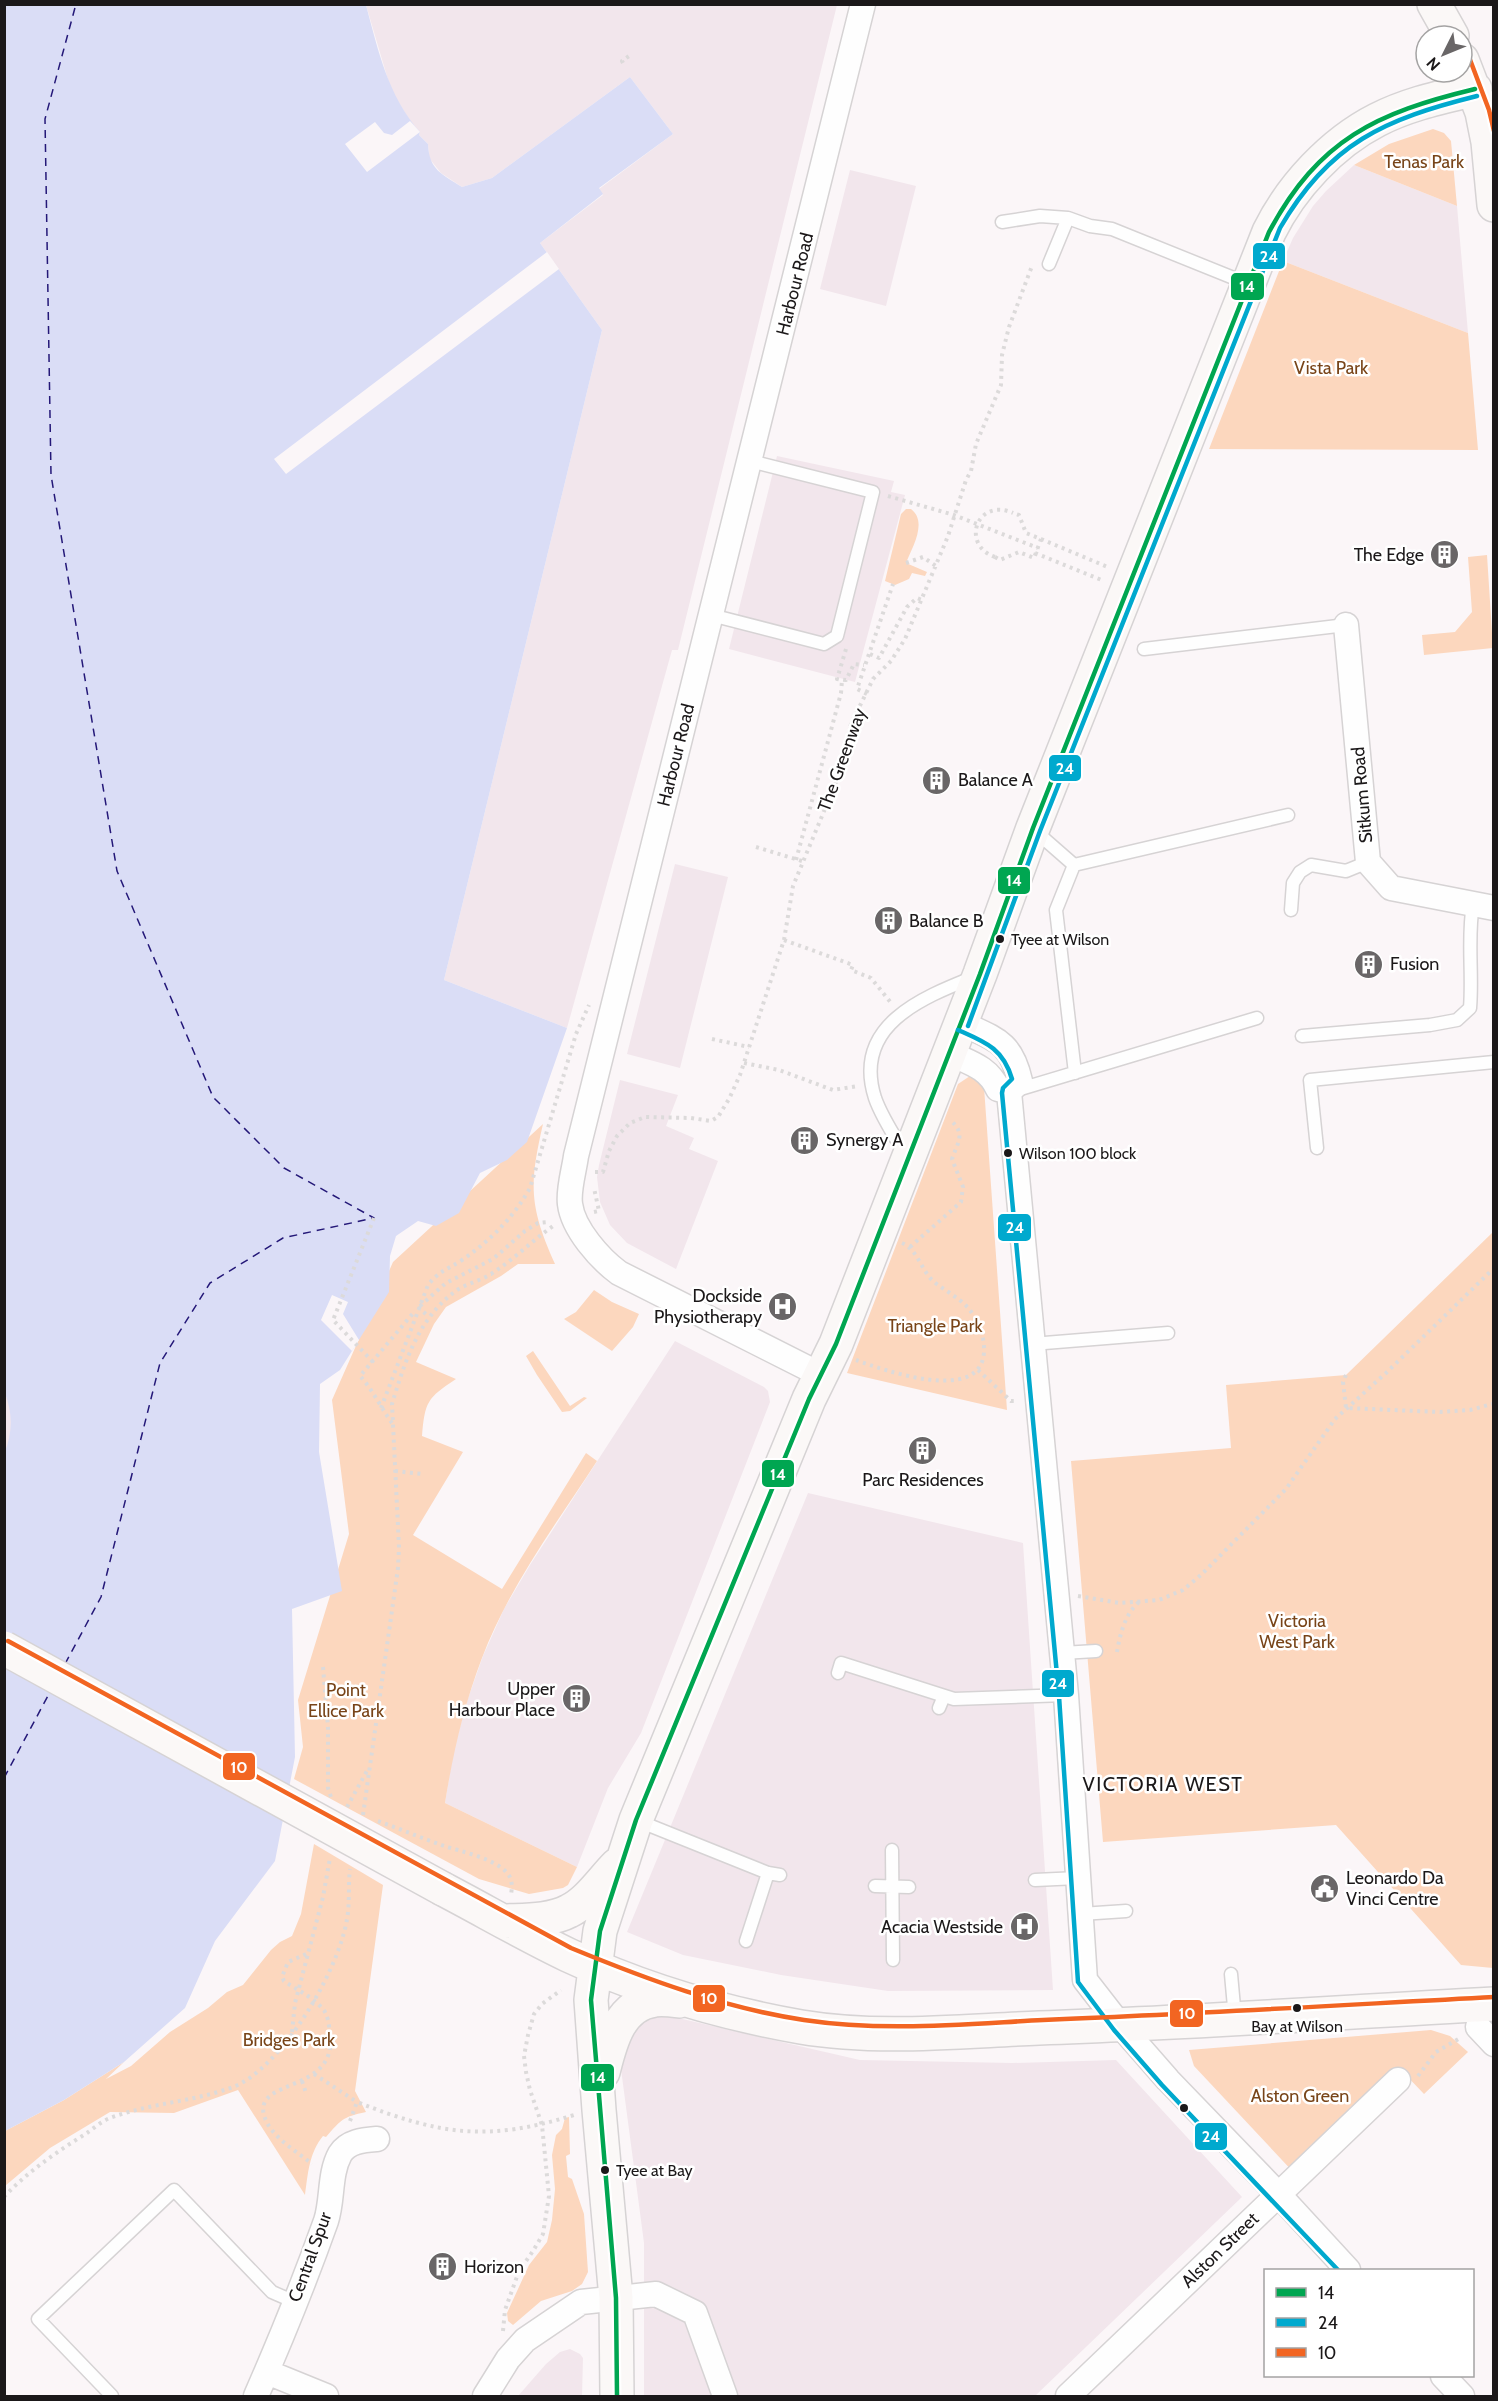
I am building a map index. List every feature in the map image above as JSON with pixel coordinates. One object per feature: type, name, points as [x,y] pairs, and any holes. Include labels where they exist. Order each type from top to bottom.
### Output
[{"type":"main road","points":[[1434,4],[1445,24]]},
{"type":"main road","points":[[617,2397],[616,2298],[591,2000],[600,1931],[636,1820],[808,1399],[836,1344],[980,974],[1033,828],[1248,284],[1280,209],[1328,154],[1376,120],[1477,78],[1488,142],[1494,205]]},
{"type":"main road","points":[[4,1648],[443,1889],[506,1910],[550,1918],[570,1911],[585,1900],[623,1859]]},
{"type":"main road","points":[[506,1910],[567,1955],[594,1966],[694,2002],[802,2027],[865,2032],[927,2033],[1235,2019],[1488,2025]]},
{"type":"main road","points":[[598,2102],[612,2036],[620,2022],[643,2003],[655,2000],[694,2002]]},
{"type":"street","name":"Harbour Road","points":[[820,1375],[619,1273],[603,1261],[592,1248],[574,1218],[570,1204],[576,1156],[863,4]]},
{"type":"street","name":"Sitkum Road","points":[[1346,625],[1368,862],[1390,888],[1483,906]]},
{"type":"street","points":[[961,1023],[994,1038],[1009,1050],[1016,1064],[1020,1081],[1009,1092]]},
{"type":"street","points":[[949,1053],[981,1068],[992,1076],[998,1089],[1009,1092]]},
{"type":"street","points":[[1009,1092],[1066,1695],[1085,1980],[1120,2025],[1168,2080],[1278,2194],[1346,2269]]},
{"type":"street","name":"Alston Street","points":[[1068,2397],[1398,2080]]},
{"type":"street","points":[[347,2146],[358,2141],[377,2139]]},
{"type":"street","name":"Central Spur","points":[[256,2397],[327,2218],[334,2174],[340,2154],[347,2146]]},
{"type":"street","points":[[485,2397],[508,2359],[525,2340],[581,2302],[656,2294],[695,2313],[725,2397]]},
{"type":"street","points":[[267,2372],[326,2397]]},
{"type":"street","points":[[1444,2377],[1462,2397]]},
{"type":"lane","points":[[1002,222],[1040,216],[1068,218],[1090,226],[1112,229],[1248,284]]},
{"type":"lane","points":[[1049,264],[1068,218]]},
{"type":"lane","points":[[711,615],[824,644],[837,636],[840,625],[873,492],[750,461]]},
{"type":"lane","points":[[1144,649],[1346,625]]},
{"type":"lane","points":[[1074,865],[1288,814]]},
{"type":"lane","points":[[1033,828],[1074,865]]},
{"type":"lane","points":[[1291,910],[1293,883],[1300,872],[1311,865],[1346,871],[1368,862]]},
{"type":"lane","points":[[1074,865],[1056,909],[1075,1073]]},
{"type":"lane","points":[[1302,1036],[1430,1025],[1457,1020],[1470,1008],[1472,987],[1468,930],[1483,906]]},
{"type":"lane","points":[[908,1158],[879,1109],[872,1083],[876,1047],[882,1034],[900,1014],[937,992],[980,974]]},
{"type":"lane","points":[[1009,1092],[1257,1018]]},
{"type":"lane","points":[[1317,1148],[1310,1080],[1494,1062]]},
{"type":"lane","points":[[1032,1344],[1168,1333]]},
{"type":"lane","points":[[1062,1653],[1096,1652]]},
{"type":"lane","points":[[838,1673],[842,1663],[891,1685],[942,1702],[954,1699],[1066,1695]]},
{"type":"lane","points":[[636,1820],[774,1874],[746,1941]]},
{"type":"lane","points":[[892,1850],[893,1960]]},
{"type":"lane","points":[[1035,1880],[1078,1878]]},
{"type":"lane","points":[[875,1886],[909,1887]]},
{"type":"lane","points":[[1081,1914],[1126,1911]]},
{"type":"lane","points":[[1231,1974],[1235,2019]]},
{"type":"lane","points":[[112,2397],[38,2319],[174,2190],[272,2292],[295,2302]]},
{"type":"path","points":[[623,63],[632,54]]},
{"type":"path","name":"The Greenway","points":[[595,1212],[599,1211],[594,1186],[596,1170],[603,1172],[609,1151],[617,1136],[630,1123],[645,1117],[711,1120],[718,1117],[729,1100],[744,1063],[784,940],[790,895],[839,775],[851,724],[873,679],[891,661],[905,639],[956,516],[966,480],[971,471],[976,444],[1001,385],[1001,361],[1009,327],[1031,267]]},
{"type":"path","points":[[886,496],[956,516],[1038,548]]},
{"type":"path","points":[[1041,539],[1034,558],[1019,552],[1000,560],[986,553],[979,546],[976,526],[981,518],[993,510],[1004,509],[1019,515],[1026,533],[1041,539],[1130,584]]},
{"type":"path","points":[[1035,553],[1130,584]]},
{"type":"path","points":[[906,563],[923,557],[936,566]]},
{"type":"path","points":[[867,694],[857,688],[870,654],[886,598],[893,584]]},
{"type":"path","points":[[870,654],[879,658],[907,607],[917,598],[922,600]]},
{"type":"path","points":[[837,653],[842,648],[846,649],[837,679],[842,681]]},
{"type":"path","points":[[842,681],[849,677],[854,664],[864,665]]},
{"type":"path","points":[[796,860],[841,693],[842,681]]},
{"type":"path","points":[[756,847],[802,861]]},
{"type":"path","points":[[784,940],[853,965],[850,970],[871,978],[900,1014]]},
{"type":"path","points":[[381,1408],[428,1285],[440,1272],[460,1261],[502,1228],[519,1209],[530,1188],[576,1034],[590,1002]]},
{"type":"path","points":[[712,1039],[749,1047]]},
{"type":"path","points":[[744,1063],[780,1070],[833,1090],[872,1083]]},
{"type":"path","points":[[910,1247],[961,1202],[963,1186],[952,1159],[961,1138],[960,1130],[948,1118]]},
{"type":"path","points":[[373,1362],[333,1320],[374,1218]]},
{"type":"path","points":[[393,1424],[360,1376],[418,1307],[446,1283],[493,1259],[525,1231],[538,1223],[548,1222]]},
{"type":"path","points":[[361,1824],[399,1558],[392,1404],[397,1388],[421,1327],[429,1317],[449,1296],[460,1288],[489,1275],[550,1227]]},
{"type":"path","points":[[836,1344],[852,1347],[849,1358],[886,1372],[929,1380],[946,1381],[966,1377],[978,1370],[983,1360],[984,1348],[980,1329],[971,1311],[960,1299],[931,1279],[910,1247],[879,1234]]},
{"type":"path","points":[[1075,1596],[1120,1603],[1139,1602],[1159,1600],[1183,1590],[1202,1575],[1286,1488],[1335,1419],[1386,1374],[1494,1268]]},
{"type":"path","points":[[418,1307],[429,1317]]},
{"type":"path","points":[[961,1326],[980,1329]]},
{"type":"path","points":[[978,1370],[1011,1401],[1037,1401]]},
{"type":"path","points":[[1346,1375],[1343,1382],[1346,1408]]},
{"type":"path","points":[[1346,1408],[1440,1412],[1470,1410],[1492,1404]]},
{"type":"path","points":[[395,1471],[422,1474]]},
{"type":"path","points":[[1117,1652],[1120,1636],[1129,1615],[1139,1602]]},
{"type":"path","points":[[345,1810],[370,1765]]},
{"type":"path","points":[[379,1821],[445,1846],[468,1851],[502,1868],[513,1886],[506,1910]]},
{"type":"path","points":[[4,2197],[47,2160],[108,2119],[158,2104],[199,2097],[235,2086],[265,2067],[292,2035],[327,1980],[338,1954],[347,1919],[352,1863]]},
{"type":"path","points":[[307,1953],[288,1962],[282,1977],[287,1984],[314,2000],[324,2011],[331,2040],[328,2053],[314,2074],[302,2081],[285,2086],[268,2098],[264,2106],[264,2115],[276,2135],[314,2165],[334,2174]]},
{"type":"path","points":[[503,2334],[505,2310],[519,2271],[543,2234],[549,2196],[542,2125],[530,2090],[524,2056],[534,2014],[542,2004],[561,1990]]},
{"type":"path","points":[[1398,2080],[1419,2076],[1436,2052],[1488,2025]]},
{"type":"path","points":[[314,2074],[357,2102],[411,2123],[471,2133],[509,2131],[542,2125],[598,2102]]},
{"type":"path","points":[[302,2081],[306,2093]]},
{"type":"path","points":[[347,2146],[347,2128],[357,2102]]},
{"type":"shaded area","points":[[366,5],[837,5],[678,650],[672,650],[567,1028],[444,980],[602,330],[540,243],[603,195],[599,189],[673,134],[630,77],[492,178],[462,187],[441,173],[429,158],[428,144],[419,135],[420,132],[410,121],[391,90]]},
{"type":"shaded area","points":[[1354,165],[1457,206],[1468,333],[1283,261],[1293,238],[1313,206]]},
{"type":"shaded area","points":[[850,170],[916,186],[886,306],[820,289]]},
{"type":"shaded area","points":[[777,456],[894,481],[891,492],[905,495],[855,682],[729,649]]},
{"type":"shaded area","points":[[675,864],[728,877],[680,1068],[627,1054]]},
{"type":"shaded area","points":[[620,1080],[678,1095],[666,1126],[694,1138],[689,1149],[718,1161],[676,1269],[627,1243],[610,1225],[600,1202],[597,1177]]},
{"type":"shaded area","points":[[675,1341],[764,1387],[768,1391],[770,1402],[641,1733],[608,1788],[577,1867],[445,1803],[453,1753],[466,1704],[483,1656],[504,1609]]},
{"type":"shaded area","points":[[4,1391],[11,1408],[11,1436],[5,1454]]},
{"type":"shaded area","points":[[808,1493],[1023,1543],[1053,1990],[888,1991],[781,1975],[683,1955],[627,1932]]},
{"type":"shaded area","points":[[665,2015],[860,2060],[1012,2063],[1116,2060],[1242,2197],[1035,2396],[644,2396],[644,2243],[619,2054],[632,2018]]},
{"type":"shaded area","points":[[570,2349],[583,2358],[582,2396],[518,2396],[546,2364],[560,2352]]},
{"type":"green space","name":"Tenas Park","points":[[1433,129],[1444,133],[1451,141],[1457,206],[1354,165],[1389,144]]},
{"type":"green space","name":"Vista Park","points":[[1283,261],[1468,333],[1478,450],[1209,449]]},
{"type":"green space","points":[[906,509],[911,509],[916,514],[918,528],[915,543],[906,563],[927,572],[925,576],[912,573],[909,579],[895,585],[885,581],[901,514]]},
{"type":"green space","points":[[1487,555],[1493,648],[1424,655],[1422,635],[1455,632],[1472,612],[1468,557]]},
{"type":"green space","name":"Triangle Park","points":[[970,1076],[984,1087],[1007,1410],[847,1373],[958,1084]]},
{"type":"green space","name":"Point Ellice Park","points":[[543,1124],[535,1163],[534,1195],[540,1226],[555,1264],[518,1264],[446,1307],[434,1324],[416,1362],[456,1379],[433,1396],[429,1402],[424,1415],[422,1436],[463,1452],[413,1535],[502,1589],[586,1453],[597,1461],[534,1556],[493,1632],[464,1711],[445,1803],[577,1867],[568,1885],[563,1888],[529,1894],[479,1879],[294,1779],[303,1747],[298,1700],[349,1534],[332,1400],[393,1262]]},
{"type":"green space","name":"Victoria West Park","points":[[1493,1232],[1493,1968],[1461,1965],[1336,1825],[1103,1842],[1071,1461],[1231,1448],[1226,1385],[1346,1375]]},
{"type":"green space","points":[[594,1290],[612,1302],[639,1314],[633,1327],[612,1351],[564,1319],[576,1312]]},
{"type":"green space","points":[[533,1351],[570,1406],[584,1397],[587,1398],[570,1411],[562,1412],[526,1356]]},
{"type":"green space","name":"Bridges Park","points":[[314,1844],[383,1885],[355,2091],[366,2112],[347,2118],[326,2137],[323,2136],[312,2157],[305,2195],[238,2090],[174,2113],[110,2112],[50,2148],[5,2186],[5,2131],[64,2100],[124,2062],[106,2079],[131,2066],[170,2032],[208,2008],[227,1992],[243,1985],[271,1950],[292,1936],[301,1914]]},
{"type":"green space","name":"Alston Green","points":[[1431,2030],[1450,2036],[1468,2052],[1424,2094],[1402,2071],[1296,2175],[1194,2066],[1189,2050]]},
{"type":"green space","points":[[569,2117],[570,2154],[566,2156],[568,2177],[572,2179],[584,2214],[588,2272],[582,2284],[572,2291],[541,2301],[513,2325],[508,2321],[507,2313],[529,2265],[547,2242],[555,2189],[552,2155],[556,2135],[562,2129],[565,2118]]},
{"type":"water","points":[[5,5],[366,5],[392,88],[420,132],[419,135],[428,144],[434,166],[443,175],[462,187],[492,178],[630,77],[673,134],[599,188],[603,194],[540,243],[602,330],[444,980],[567,1028],[527,1142],[507,1160],[480,1173],[459,1213],[436,1226],[418,1221],[396,1236],[390,1256],[389,1292],[340,1370],[320,1384],[319,1452],[342,1591],[292,1609],[295,1757],[275,1861],[215,1941],[185,2008],[124,2062],[64,2100],[5,2131],[4,1454],[11,1422],[4,1391]]},
{"type":"pier","points":[[410,121],[420,132],[367,172],[345,144],[375,122],[384,133],[392,135]]},
{"type":"pier","points":[[547,252],[559,269],[286,474],[274,459]]},
{"type":"pier","points":[[332,1295],[348,1302],[343,1314],[359,1340],[352,1351],[321,1320]]},
{"type":"ferry route","points":[[65,1664],[101,1597],[160,1363],[210,1283],[283,1238],[374,1218],[284,1168],[213,1097],[117,871],[51,475],[45,119],[76,4]]},
{"type":"ferry route","points":[[4,1778],[50,1692]]},
{"type":"transit line","name":"10","points":[[1474,70],[1489,110],[1494,131]]},
{"type":"transit line","name":"14","points":[[617,2396],[616,2298],[591,2000],[600,1931],[636,1820],[809,1399],[836,1344],[980,974],[1033,828],[1269,232],[1288,200],[1308,174],[1330,152],[1354,135],[1379,120],[1408,108],[1475,89]]},
{"type":"transit line","name":"24","points":[[968,1026],[1040,831],[1280,228],[1299,199],[1319,175],[1340,155],[1362,139],[1414,114],[1477,96]]},
{"type":"transit line","name":"24","points":[[958,1030],[992,1047],[1004,1060],[1012,1079],[1003,1088],[1002,1093],[1059,1696],[1078,1982],[1114,2030],[1162,2085],[1337,2269]]},
{"type":"transit line","name":"10","points":[[8,1641],[571,1948],[628,1971],[744,2008],[834,2024],[924,2026],[1494,1997]]},
{"type":"place","name":"The Edge","points":[[1445,555]]},
{"type":"place","name":"Balance A","points":[[937,780]]},
{"type":"place","name":"Balance B","points":[[888,921]]},
{"type":"place","name":"Tyee at Wilson","points":[[1000,939]]},
{"type":"place","name":"Fusion","points":[[1369,964]]},
{"type":"place","name":"Synergy A","points":[[805,1140]]},
{"type":"place","name":"Wilson 100 block","points":[[1008,1153]]},
{"type":"place","name":"Dockside Physiotherapy","points":[[783,1306]]},
{"type":"place","name":"Parc Residences","points":[[923,1451]]},
{"type":"place","name":"Upper Harbour Place","points":[[576,1699]]},
{"type":"place","name":"Leonardo Da Vinci Centre","points":[[1325,1888]]},
{"type":"place","name":"Acacia Westside","points":[[1024,1927]]},
{"type":"place","name":"Bay at Wilson","points":[[1297,2008]]},
{"type":"place","name":"Tyee at Bay","points":[[605,2170]]},
{"type":"place","name":"Horizon","points":[[443,2267]]},
{"type":"district","name":"VICTORIA WEST","points":[[1163,1784]]}]
